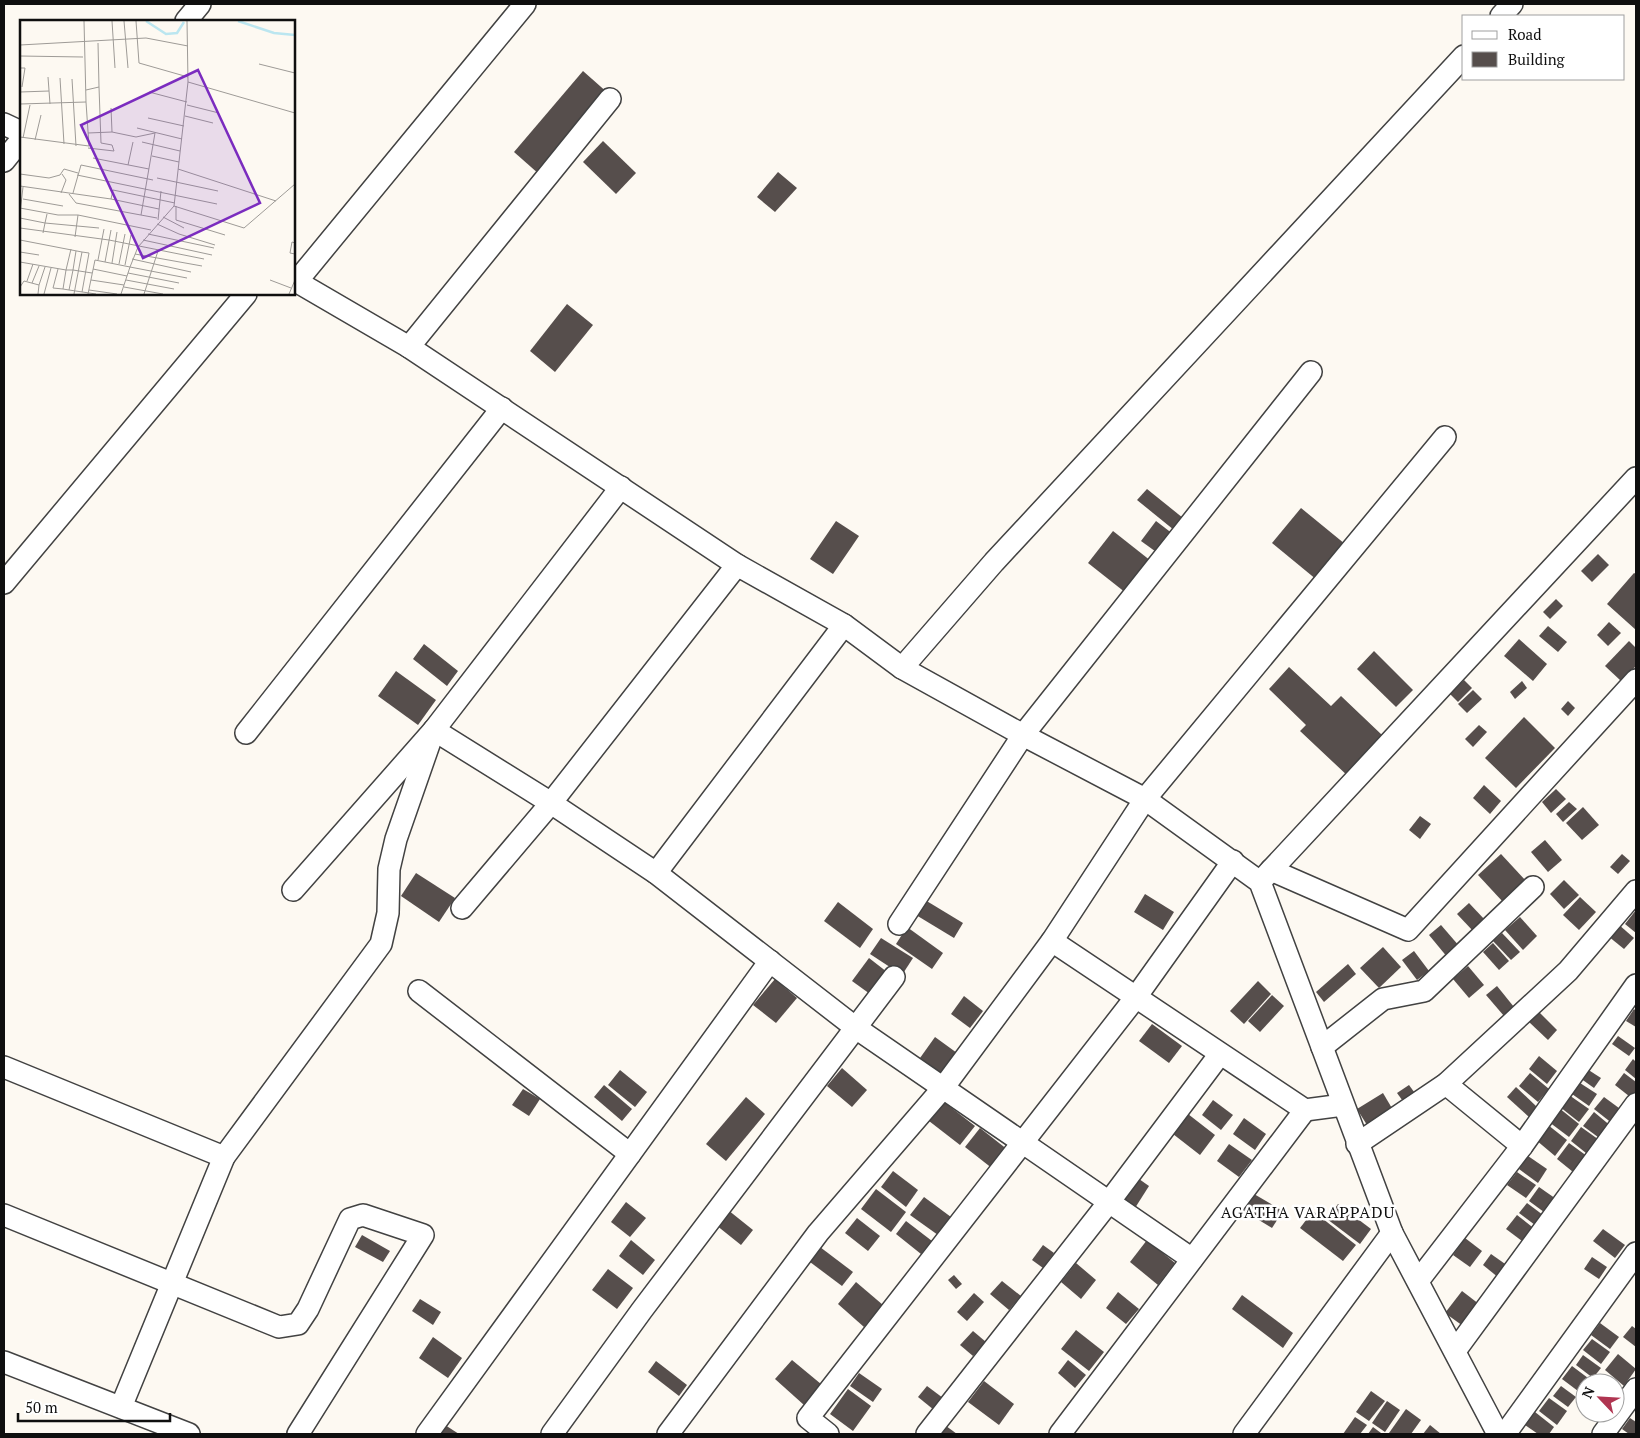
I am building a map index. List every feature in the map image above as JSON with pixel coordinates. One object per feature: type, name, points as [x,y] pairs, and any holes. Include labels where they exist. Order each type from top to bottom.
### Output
[{"type":"street","points":[[187,20],[200,4]]},
{"type":"street","points":[[525,4],[295,280],[410,347],[737,565],[844,625],[902,668],[1023,735],[1145,799],[1233,861],[1266,876],[1408,930],[1636,680]]},
{"type":"street","points":[[1502,15],[1512,4]]},
{"type":"street","points":[[902,668],[1001,554],[1462,58]]},
{"type":"street","points":[[410,347],[610,99]]},
{"type":"street","points":[[4,124],[20,132]]},
{"type":"street","points":[[4,162],[20,141]]},
{"type":"street","points":[[4,583],[245,295]]},
{"type":"street","points":[[899,924],[1023,735],[1311,372]]},
{"type":"street","points":[[246,732],[502,408]]},
{"type":"street","points":[[668,1434],[818,1233],[943,1088],[1052,941],[1145,799],[1445,437]]},
{"type":"street","points":[[1266,876],[1636,478]]},
{"type":"street","points":[[294,890],[434,730],[621,486]]},
{"type":"street","points":[[462,908],[552,803],[737,565]]},
{"type":"street","points":[[656,872],[844,625]]},
{"type":"street","points":[[434,730],[552,803],[656,872],[856,1028],[1022,1144],[1192,1259]]},
{"type":"street","points":[[121,1407],[224,1157],[381,944],[388,913],[389,869],[396,839],[434,730]]},
{"type":"street","points":[[828,1434],[808,1418],[1136,997],[1233,861]]},
{"type":"street","points":[[1266,876],[1322,1048],[1392,1233],[1498,1434]]},
{"type":"street","points":[[1322,1048],[1383,999],[1424,991],[1533,887]]},
{"type":"street","points":[[1357,1144],[1446,1084],[1568,971],[1636,891]]},
{"type":"street","points":[[1052,941],[1305,1110],[1343,1105]]},
{"type":"street","points":[[427,1434],[770,961]]},
{"type":"street","points":[[552,1434],[642,1310],[894,977]]},
{"type":"street","points":[[1418,1281],[1522,1146],[1636,984]]},
{"type":"street","points":[[418,991],[630,1154]]},
{"type":"street","points":[[927,1434],[1109,1202],[1220,1054]]},
{"type":"street","points":[[4,1067],[224,1157]]},
{"type":"street","points":[[1446,1084],[1522,1146]]},
{"type":"street","points":[[1455,1352],[1636,1104]]},
{"type":"street","points":[[1060,1434],[1305,1110]]},
{"type":"street","points":[[4,1215],[171,1285],[279,1327],[298,1324],[308,1310],[350,1219],[363,1215],[423,1235],[298,1434]]},
{"type":"street","points":[[1244,1434],[1392,1233]]},
{"type":"street","points":[[1505,1434],[1635,1258]]},
{"type":"street","points":[[4,1362],[189,1434]]},
{"type":"street","points":[[1603,1434],[1636,1388]]},
{"type":"building","points":[[583,71],[618,102],[548,182],[514,152]]},
{"type":"building","points":[[603,141],[636,173],[616,194],[583,162]]},
{"type":"building","points":[[778,172],[797,188],[775,212],[757,197]]},
{"type":"building","points":[[567,304],[593,325],[555,372],[530,351]]},
{"type":"building","points":[[1147,489],[1183,518],[1174,530],[1137,500]]},
{"type":"building","points":[[1301,508],[1345,544],[1317,580],[1272,543]]},
{"type":"building","points":[[836,521],[859,536],[833,574],[810,559]]},
{"type":"building","points":[[1156,521],[1173,534],[1159,554],[1141,541]]},
{"type":"building","points":[[1113,531],[1151,561],[1126,593],[1088,563]]},
{"type":"building","points":[[1598,554],[1609,565],[1592,582],[1581,571]]},
{"type":"building","points":[[1634,573],[1636,574],[1636,630],[1607,604]]},
{"type":"building","points":[[1556,599],[1563,606],[1550,619],[1543,612]]},
{"type":"building","points":[[1609,622],[1621,633],[1608,646],[1597,635]]},
{"type":"building","points":[[1548,626],[1567,642],[1558,652],[1539,636]]},
{"type":"building","points":[[1519,639],[1547,664],[1533,681],[1504,656]]},
{"type":"building","points":[[1629,641],[1636,648],[1636,666],[1621,681],[1605,666]]},
{"type":"building","points":[[424,644],[458,671],[447,686],[413,659]]},
{"type":"building","points":[[1374,651],[1413,690],[1396,707],[1357,669]]},
{"type":"building","points":[[1289,667],[1331,706],[1341,696],[1382,735],[1365,754],[1369,758],[1350,778],[1300,731],[1306,725],[1269,689]]},
{"type":"building","points":[[396,671],[436,700],[418,725],[378,696]]},
{"type":"building","points":[[1464,680],[1472,688],[1458,702],[1450,694]]},
{"type":"building","points":[[1522,681],[1527,688],[1515,699],[1510,692]]},
{"type":"building","points":[[1473,690],[1482,699],[1467,713],[1458,704]]},
{"type":"building","points":[[1568,701],[1575,708],[1568,716],[1561,709]]},
{"type":"building","points":[[1524,717],[1555,748],[1516,788],[1485,758]]},
{"type":"building","points":[[1479,725],[1487,732],[1473,747],[1465,739]]},
{"type":"building","points":[[1484,785],[1501,801],[1490,814],[1473,798]]},
{"type":"building","points":[[1556,789],[1566,799],[1551,813],[1542,802]]},
{"type":"building","points":[[1569,802],[1577,809],[1563,822],[1556,814]]},
{"type":"building","points":[[1583,807],[1599,825],[1582,840],[1566,823]]},
{"type":"building","points":[[1420,816],[1431,824],[1420,839],[1409,830]]},
{"type":"building","points":[[1545,840],[1562,860],[1548,872],[1531,852]]},
{"type":"building","points":[[1501,854],[1526,881],[1503,902],[1478,875]]},
{"type":"building","points":[[1622,854],[1630,861],[1618,874],[1610,867]]},
{"type":"building","points":[[416,873],[455,898],[439,922],[401,896]]},
{"type":"building","points":[[1564,880],[1579,895],[1564,909],[1550,894]]},
{"type":"building","points":[[1145,894],[1174,912],[1163,930],[1134,912]]},
{"type":"building","points":[[1580,897],[1596,912],[1579,930],[1563,915]]},
{"type":"building","points":[[925,900],[963,923],[954,938],[916,915]]},
{"type":"building","points":[[838,902],[873,929],[860,948],[824,921]]},
{"type":"building","points":[[1469,903],[1485,920],[1473,931],[1457,914]]},
{"type":"building","points":[[1636,910],[1636,933],[1625,924]]},
{"type":"building","points":[[1520,917],[1537,936],[1523,950],[1505,930]]},
{"type":"building","points":[[1618,924],[1634,938],[1624,949],[1608,936]]},
{"type":"building","points":[[1441,925],[1460,947],[1448,958],[1429,935]]},
{"type":"building","points":[[907,927],[943,953],[932,969],[896,944]]},
{"type":"building","points":[[1502,933],[1520,952],[1511,960],[1493,941]]},
{"type":"building","points":[[881,938],[913,958],[902,975],[870,954]]},
{"type":"building","points":[[1493,943],[1509,961],[1499,970],[1483,952]]},
{"type":"building","points":[[1383,947],[1401,967],[1379,988],[1360,968]]},
{"type":"building","points":[[1414,951],[1429,971],[1417,980],[1402,960]]},
{"type":"building","points":[[869,958],[887,972],[870,994],[852,981]]},
{"type":"building","points":[[1348,964],[1356,974],[1324,1002],[1316,992]]},
{"type":"building","points":[[1468,966],[1484,985],[1469,998],[1453,979]]},
{"type":"building","points":[[775,979],[797,998],[776,1023],[753,1005]]},
{"type":"building","points":[[1258,981],[1271,994],[1244,1024],[1230,1011]]},
{"type":"building","points":[[1497,986],[1514,1007],[1504,1016],[1486,995]]},
{"type":"building","points":[[1272,995],[1284,1006],[1260,1032],[1248,1021]]},
{"type":"building","points":[[964,996],[983,1011],[970,1028],[951,1014]]},
{"type":"building","points":[[1634,1009],[1636,1011],[1636,1027],[1626,1021]]},
{"type":"building","points":[[1539,1012],[1557,1030],[1548,1040],[1529,1022]]},
{"type":"building","points":[[1152,1024],[1182,1046],[1169,1063],[1139,1041]]},
{"type":"building","points":[[1618,1036],[1635,1048],[1629,1056],[1612,1044]]},
{"type":"building","points":[[935,1037],[957,1053],[941,1074],[920,1058]]},
{"type":"building","points":[[1539,1056],[1557,1071],[1547,1084],[1529,1069]]},
{"type":"building","points":[[1633,1059],[1636,1062],[1636,1079],[1625,1070]]},
{"type":"building","points":[[842,1068],[867,1090],[852,1107],[827,1086]]},
{"type":"building","points":[[1587,1069],[1601,1078],[1594,1088],[1580,1078]]},
{"type":"building","points":[[620,1070],[647,1092],[635,1107],[608,1085]]},
{"type":"building","points":[[1530,1073],[1549,1089],[1538,1102],[1519,1086]]},
{"type":"building","points":[[1624,1073],[1636,1082],[1636,1097],[1634,1100],[1615,1085]]},
{"type":"building","points":[[1580,1083],[1597,1094],[1589,1106],[1572,1094]]},
{"type":"building","points":[[604,1085],[632,1109],[622,1121],[594,1097]]},
{"type":"building","points":[[1409,1085],[1417,1096],[1405,1104],[1397,1093]]},
{"type":"building","points":[[1516,1087],[1537,1107],[1529,1117],[1507,1097]]},
{"type":"building","points":[[523,1089],[540,1099],[529,1116],[512,1105]]},
{"type":"building","points":[[1383,1093],[1393,1110],[1367,1125],[1357,1109]]},
{"type":"building","points":[[1569,1095],[1589,1109],[1579,1122],[1560,1107]]},
{"type":"building","points":[[746,1097],[765,1114],[726,1161],[706,1144]]},
{"type":"building","points":[[1604,1097],[1623,1111],[1613,1124],[1594,1109]]},
{"type":"building","points":[[1213,1100],[1233,1115],[1221,1130],[1202,1115]]},
{"type":"building","points":[[944,1102],[975,1126],[960,1145],[929,1121]]},
{"type":"building","points":[[1559,1108],[1579,1124],[1569,1137],[1549,1122]]},
{"type":"building","points":[[1594,1112],[1612,1127],[1602,1140],[1583,1126]]},
{"type":"building","points":[[1188,1114],[1215,1135],[1200,1155],[1173,1134]]},
{"type":"building","points":[[1244,1118],[1266,1134],[1255,1150],[1233,1134]]},
{"type":"building","points":[[1548,1125],[1567,1140],[1555,1156],[1536,1140]]},
{"type":"building","points":[[1581,1127],[1602,1142],[1591,1157],[1571,1141]]},
{"type":"building","points":[[980,1128],[1008,1150],[993,1169],[965,1147]]},
{"type":"building","points":[[1569,1143],[1591,1159],[1578,1176],[1557,1159]]},
{"type":"building","points":[[1229,1144],[1252,1160],[1239,1177],[1217,1161]]},
{"type":"building","points":[[1528,1156],[1547,1169],[1538,1183],[1519,1169]]},
{"type":"building","points":[[893,1171],[918,1190],[906,1207],[881,1187]]},
{"type":"building","points":[[1517,1172],[1536,1185],[1526,1198],[1507,1185]]},
{"type":"building","points":[[1139,1179],[1149,1186],[1135,1208],[1124,1201]]},
{"type":"building","points":[[1539,1187],[1559,1201],[1548,1215],[1529,1201]]},
{"type":"building","points":[[876,1189],[906,1212],[891,1232],[861,1209]]},
{"type":"building","points":[[1254,1194],[1283,1211],[1272,1228],[1244,1211]]},
{"type":"building","points":[[924,1197],[951,1217],[938,1235],[910,1215]]},
{"type":"building","points":[[626,1202],[646,1218],[630,1237],[611,1222]]},
{"type":"building","points":[[1527,1203],[1547,1218],[1539,1228],[1519,1213]]},
{"type":"building","points":[[1338,1204],[1371,1229],[1360,1244],[1327,1219]]},
{"type":"building","points":[[728,1210],[753,1230],[741,1245],[716,1225]]},
{"type":"building","points":[[1313,1211],[1356,1245],[1343,1261],[1300,1228]]},
{"type":"building","points":[[1517,1215],[1536,1230],[1526,1244],[1506,1229]]},
{"type":"building","points":[[857,1218],[880,1236],[868,1251],[845,1233]]},
{"type":"building","points":[[906,1221],[932,1241],[921,1254],[896,1234]]},
{"type":"building","points":[[1603,1229],[1625,1245],[1615,1258],[1593,1241]]},
{"type":"building","points":[[362,1235],[390,1251],[383,1262],[355,1247]]},
{"type":"building","points":[[1465,1238],[1482,1251],[1470,1267],[1453,1255]]},
{"type":"building","points":[[631,1240],[655,1260],[643,1275],[619,1256]]},
{"type":"building","points":[[1147,1240],[1175,1263],[1158,1285],[1130,1262]]},
{"type":"building","points":[[1043,1245],[1054,1253],[1043,1268],[1032,1260]]},
{"type":"building","points":[[820,1247],[853,1272],[842,1286],[810,1262]]},
{"type":"building","points":[[1491,1254],[1508,1266],[1499,1278],[1483,1265]]},
{"type":"building","points":[[1592,1257],[1607,1267],[1599,1279],[1584,1269]]},
{"type":"building","points":[[1076,1263],[1096,1280],[1081,1299],[1061,1282]]},
{"type":"building","points":[[608,1269],[633,1288],[617,1309],[592,1290]]},
{"type":"building","points":[[954,1275],[962,1284],[956,1289],[948,1280]]},
{"type":"building","points":[[1002,1281],[1021,1296],[1009,1310],[990,1294]]},
{"type":"building","points":[[856,1282],[883,1305],[864,1327],[838,1304]]},
{"type":"building","points":[[1462,1291],[1479,1304],[1463,1326],[1445,1313]]},
{"type":"building","points":[[1118,1292],[1139,1309],[1126,1324],[1106,1308]]},
{"type":"building","points":[[974,1293],[984,1302],[967,1321],[957,1312]]},
{"type":"building","points":[[1242,1295],[1293,1333],[1283,1348],[1232,1309]]},
{"type":"building","points":[[420,1299],[441,1312],[433,1325],[412,1311]]},
{"type":"building","points":[[1600,1323],[1619,1337],[1610,1349],[1591,1335]]},
{"type":"building","points":[[1632,1326],[1636,1329],[1636,1347],[1623,1337]]},
{"type":"building","points":[[1076,1330],[1104,1352],[1089,1371],[1061,1349]]},
{"type":"building","points":[[973,1331],[986,1342],[973,1356],[960,1345]]},
{"type":"building","points":[[433,1337],[462,1358],[448,1378],[419,1358]]},
{"type":"building","points":[[1592,1339],[1610,1352],[1601,1364],[1583,1350]]},
{"type":"building","points":[[1618,1354],[1636,1369],[1625,1385],[1625,1373],[1609,1373],[1605,1370]]},
{"type":"building","points":[[1583,1355],[1601,1368],[1597,1373],[1586,1373],[1576,1365]]},
{"type":"building","points":[[792,1360],[821,1384],[804,1405],[775,1379]]},
{"type":"building","points":[[1068,1360],[1086,1375],[1075,1388],[1058,1373]]},
{"type":"building","points":[[656,1361],[687,1385],[679,1396],[648,1372]]},
{"type":"building","points":[[1572,1366],[1581,1373],[1575,1373],[1575,1389],[1562,1379]]},
{"type":"building","points":[[859,1373],[882,1389],[873,1402],[850,1386]]},
{"type":"building","points":[[984,1381],[1014,1404],[999,1425],[968,1402]]},
{"type":"building","points":[[927,1386],[943,1398],[934,1410],[918,1397]]},
{"type":"building","points":[[1561,1386],[1575,1398],[1568,1407],[1553,1396]]},
{"type":"building","points":[[848,1389],[871,1406],[853,1431],[830,1414]]},
{"type":"building","points":[[1371,1391],[1385,1401],[1369,1421],[1356,1412]]},
{"type":"building","points":[[1549,1398],[1567,1411],[1557,1425],[1539,1411]]},
{"type":"building","points":[[1387,1401],[1400,1410],[1385,1432],[1372,1423]]},
{"type":"building","points":[[1406,1409],[1421,1420],[1411,1434],[1389,1433]]},
{"type":"building","points":[[1535,1412],[1554,1427],[1549,1434],[1538,1434],[1525,1425]]},
{"type":"building","points":[[1355,1417],[1367,1425],[1360,1434],[1343,1434]]},
{"type":"building","points":[[1630,1418],[1636,1422],[1636,1434],[1629,1434],[1622,1429]]},
{"type":"building","points":[[942,1423],[957,1434],[933,1434]]},
{"type":"building","points":[[445,1425],[459,1434],[438,1434]]},
{"type":"building","points":[[1430,1425],[1441,1434],[1423,1434]]},
{"type":"building","points":[[1373,1427],[1381,1433],[1381,1434],[1368,1434]]},
{"type":"district","name":"AGATHA VARAPPADU","points":[[1308,1212]]}]
